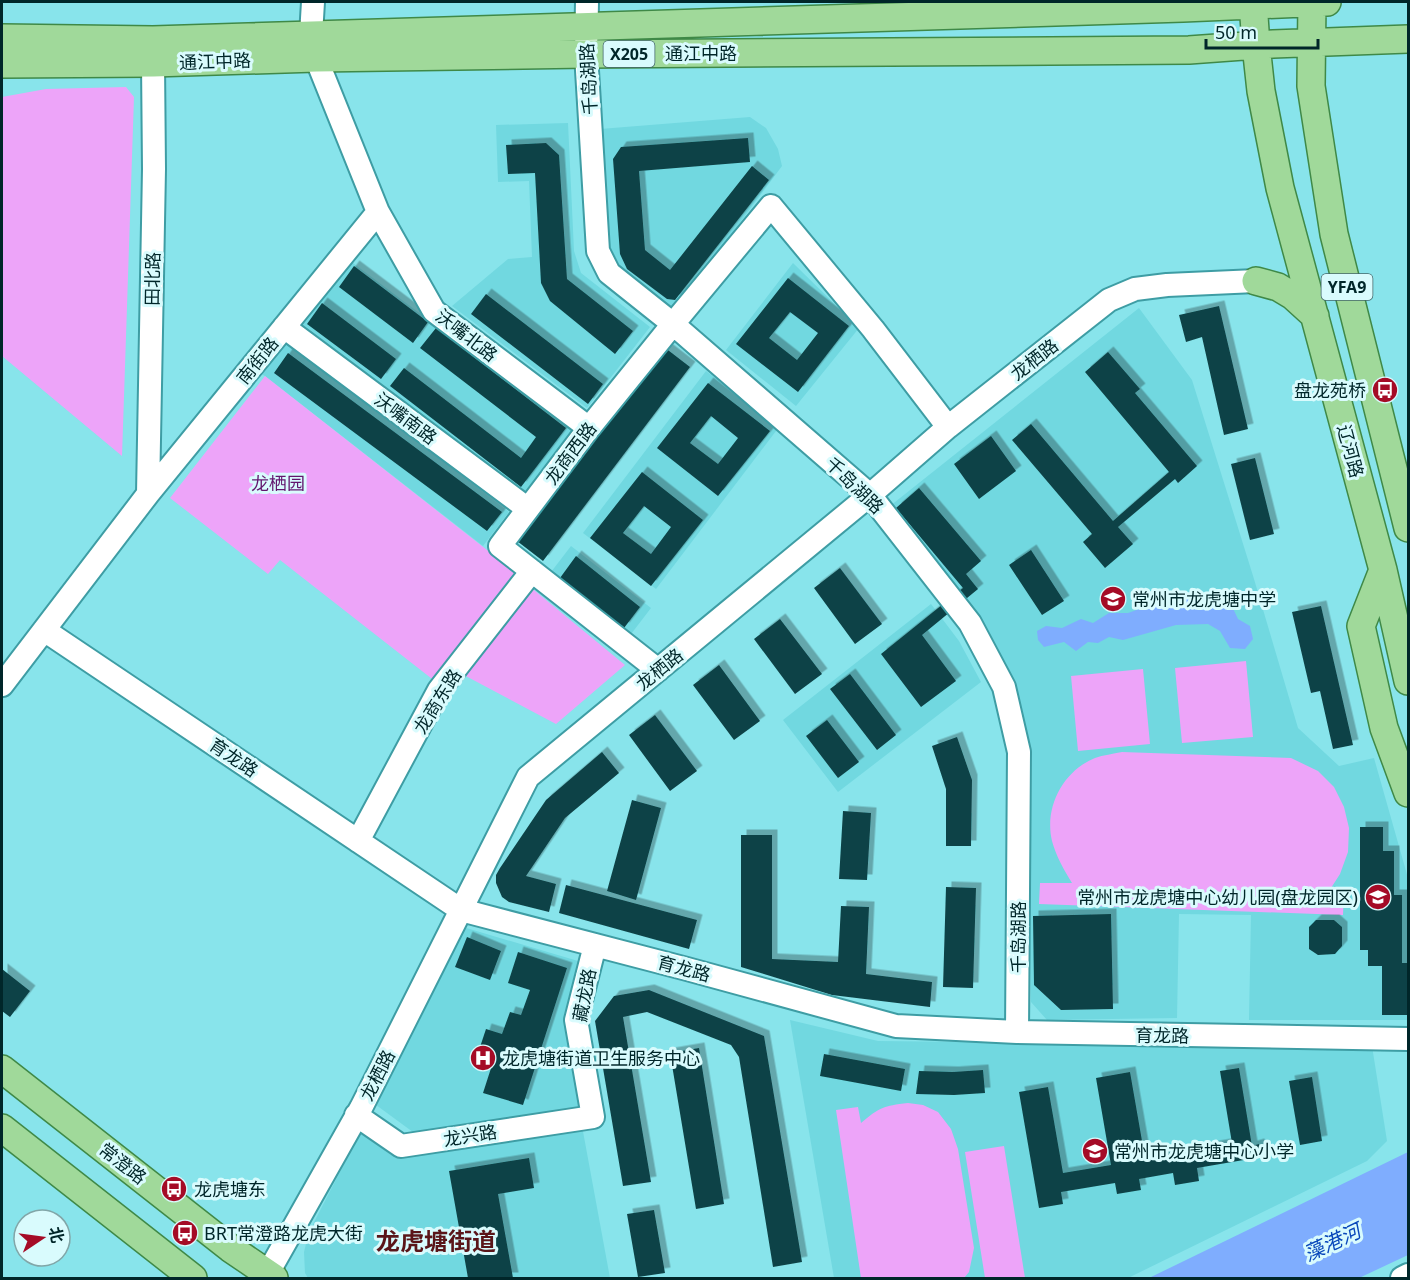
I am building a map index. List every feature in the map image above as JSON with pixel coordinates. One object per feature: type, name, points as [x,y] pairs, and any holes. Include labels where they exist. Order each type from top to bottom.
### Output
[{"type":"main road","name":"通江中路","points":[[2,44],[153,63],[586,14],[1172,9],[1253,3],[1317,2]]},
{"type":"main road","name":"YFA9","points":[[1311,42],[1317,2]]},
{"type":"main road","name":"YFA9","points":[[1253,3],[1256,45]]},
{"type":"main road","name":"通江中路","points":[[2,44],[153,40],[586,54],[1189,50],[1311,42],[1408,39]]},
{"type":"main road","name":"辽河路","points":[[1311,42],[1311,86],[1334,234],[1408,528]]},
{"type":"main road","name":"辽河路","points":[[1256,45],[1261,91],[1280,188],[1383,570],[1408,681]]},
{"type":"main road","points":[[1256,281],[1276,274],[1288,262],[1293,236]]},
{"type":"main road","points":[[1256,281],[1278,287],[1293,296],[1315,316]]},
{"type":"main road","points":[[1383,570],[1360,626],[1383,728],[1408,793]]},
{"type":"main road","name":"常澄路","points":[[2,1069],[267,1277]]},
{"type":"main road","points":[[2,1128],[193,1278]]},
{"type":"street","points":[[313,2],[314,46],[378,212]]},
{"type":"street","name":"千岛湖路","points":[[586,14],[586,54],[598,250],[609,273],[673,324],[870,495],[970,624],[1004,687],[1019,752],[1017,1032]]},
{"type":"street","name":"田北路","points":[[148,494],[154,169],[153,63]]},
{"type":"street","name":"龙商西路","points":[[658,670],[500,546],[589,428],[771,206],[873,329],[948,427]]},
{"type":"street","name":"南街路","points":[[2,684],[148,494],[378,212]]},
{"type":"street","name":"沃嘴北路","points":[[378,212],[434,311],[589,428]]},
{"type":"street","name":"龙栖路","points":[[267,1277],[356,1115],[528,777],[870,495],[948,427],[1109,300],[1136,289],[1167,285],[1256,281]]},
{"type":"street","name":"沃嘴南路","points":[[284,327],[528,509]]},
{"type":"street","name":"龙商东路","points":[[358,841],[439,690],[531,571]]},
{"type":"street","name":"育龙路","points":[[44,630],[460,910],[896,1026],[1017,1032],[1408,1039]]},
{"type":"street","name":"藏龙路","points":[[593,1117],[576,1020],[595,945]]},
{"type":"street","name":"龙兴路","points":[[356,1115],[401,1146],[593,1117]]},
{"type":"street","points":[[1402,1278],[1408,1275]]},
{"type":"shaded area","points":[[750,117],[766,128],[778,149],[782,166],[675,310],[622,270],[610,247],[600,129]]},
{"type":"shaded area","points":[[568,123],[574,251],[581,273],[650,327],[587,408],[452,306],[508,259],[532,257],[529,181],[498,182],[496,125]]},
{"type":"shaded area","points":[[349,260],[573,429],[526,493],[302,324]]},
{"type":"shaded area","points":[[793,263],[859,328],[796,406],[726,350]]},
{"type":"shaded area","name":"常州市龙虎塘中学","points":[[1139,308],[1192,380],[1298,728],[1339,766],[1374,758],[1408,878],[1408,1020],[1249,1020],[1251,915],[1179,914],[1177,1018],[1047,1020],[1031,1002],[1029,907],[1032,757],[1016,684],[982,619],[890,506]]},
{"type":"shaded area","points":[[287,340],[509,512],[483,546],[261,374]]},
{"type":"shaded area","points":[[706,371],[779,427],[656,589],[583,533]]},
{"type":"shaded area","points":[[571,546],[651,608],[628,638],[548,576]]},
{"type":"shaded area","points":[[931,604],[959,641],[981,682],[838,792],[783,720]]},
{"type":"shaded area","name":"龙虎塘街道卫生服务中心","points":[[463,927],[578,961],[564,1015],[581,1110],[417,1135],[372,1102]]},
{"type":"shaded area","name":"常州市龙虎塘中心小学","points":[[790,1020],[878,1041],[1372,1046],[1387,1141],[1367,1161],[1128,1278],[834,1278]]},
{"type":"shaded area","points":[[582,1126],[610,1278],[308,1278],[305,1273],[304,1252],[309,1232],[361,1131],[391,1155]]},
{"type":"green space","points":[[126,87],[134,97],[122,456],[2,356],[2,97],[46,89]]},
{"type":"green space","name":"龙栖园","points":[[265,376],[519,575],[436,682],[280,560],[268,574],[170,498]]},
{"type":"green space","points":[[529,586],[625,665],[556,724],[462,674]]},
{"type":"green space","points":[[1246,661],[1253,737],[1182,743],[1175,668]]},
{"type":"green space","points":[[1143,669],[1150,744],[1078,751],[1071,676]]},
{"type":"green space","points":[[1122,752],[1291,758],[1318,771],[1334,787],[1344,807],[1349,828],[1348,852],[1340,874],[1331,888],[1344,890],[1343,915],[1039,904],[1040,883],[1072,883],[1058,857],[1050,828],[1058,792],[1065,781],[1084,764],[1098,757]]},
{"type":"green space","points":[[908,1103],[923,1105],[938,1112],[951,1129],[958,1149],[974,1248],[969,1272],[964,1278],[861,1278],[836,1110],[858,1107],[861,1123],[882,1108]]},
{"type":"green space","points":[[1004,1146],[1025,1278],[985,1278],[965,1152]]},
{"type":"water","points":[[1182,599],[1230,602],[1238,619],[1250,626],[1253,639],[1245,649],[1230,648],[1220,631],[1208,624],[1176,625],[1123,640],[1109,637],[1098,643],[1088,642],[1076,651],[1064,642],[1044,647],[1038,640],[1037,631],[1046,626],[1062,628],[1081,619],[1093,623],[1109,613],[1128,613]]},
{"type":"water","name":"藻港河","points":[[1408,1152],[1408,1255],[1359,1278],[1149,1278]]},
{"type":"building","points":[[748,138],[750,162],[639,171],[645,250],[670,270],[752,166],[769,180],[675,300],[667,299],[627,269],[620,254],[613,159],[621,147]]},
{"type":"building","points":[[546,143],[559,155],[567,279],[633,331],[615,354],[550,301],[541,283],[535,173],[508,174],[506,145]]},
{"type":"building","points":[[354,266],[428,322],[413,343],[339,287]]},
{"type":"building","points":[[788,278],[849,326],[798,392],[736,344]],"holes":[[[790,312],[818,333],[797,360],[769,338]]]},
{"type":"building","points":[[486,294],[603,384],[588,404],[471,314]]},
{"type":"building","points":[[322,303],[396,359],[381,379],[307,324]]},
{"type":"building","points":[[1219,306],[1248,429],[1224,435],[1202,337],[1186,342],[1179,315]]},
{"type":"building","points":[[436,328],[566,428],[521,487],[390,386],[404,368],[521,458],[536,437],[420,348]]},
{"type":"building","points":[[664,347],[690,367],[543,561],[517,541]]},
{"type":"building","points":[[1108,352],[1140,389],[1135,393],[1197,466],[1178,483],[1175,479],[1118,527],[1133,544],[1105,568],[1083,542],[1092,534],[1012,440],[1031,424],[1113,521],[1169,472],[1085,372]]},
{"type":"building","points":[[288,353],[502,512],[487,531],[274,373]]},
{"type":"building","points":[[708,383],[770,431],[718,496],[657,448]],"holes":[[[711,416],[738,438],[718,464],[690,443]]]},
{"type":"building","points":[[991,436],[1016,471],[979,499],[954,464]]},
{"type":"building","points":[[1255,458],[1274,534],[1250,540],[1231,464]]},
{"type":"building","points":[[642,472],[703,520],[651,586],[590,538]],"holes":[[[644,506],[671,527],[651,554],[623,533]]]},
{"type":"building","points":[[919,488],[981,561],[966,574],[978,589],[922,635],[956,681],[921,707],[881,654],[963,588],[896,508]]},
{"type":"building","points":[[1031,550],[1064,601],[1042,615],[1009,565]]},
{"type":"building","points":[[576,556],[640,607],[624,628],[560,578]]},
{"type":"building","points":[[840,568],[882,624],[855,644],[814,588]]},
{"type":"building","points":[[1321,606],[1353,745],[1333,749],[1320,691],[1311,693],[1292,612]]},
{"type":"building","points":[[780,619],[822,674],[795,694],[754,639]]},
{"type":"building","points":[[719,665],[760,721],[734,740],[693,685]]},
{"type":"building","points":[[850,674],[896,735],[877,750],[830,689]]},
{"type":"building","points":[[655,715],[697,771],[670,791],[629,735]]},
{"type":"building","points":[[827,720],[859,762],[838,778],[806,736]]},
{"type":"building","points":[[957,737],[972,780],[971,846],[946,846],[946,789],[932,746]]},
{"type":"building","points":[[602,752],[619,773],[565,818],[526,876],[556,884],[549,912],[509,902],[502,897],[496,883],[496,875],[500,868],[546,800]]},
{"type":"building","points":[[632,800],[661,808],[636,900],[607,891]]},
{"type":"building","points":[[843,811],[871,813],[867,880],[839,879]]},
{"type":"building","points":[[1360,827],[1383,827],[1383,851],[1394,851],[1394,895],[1402,895],[1402,963],[1408,963],[1408,1015],[1382,1015],[1382,966],[1368,966],[1368,950],[1360,950]]},
{"type":"building","points":[[741,835],[772,835],[772,959],[838,962],[841,906],[869,907],[866,974],[932,982],[930,1007],[832,995],[741,967]]},
{"type":"building","points":[[566,885],[697,920],[689,949],[559,913]]},
{"type":"building","points":[[946,887],[976,888],[973,988],[943,987]]},
{"type":"building","points":[[1111,914],[1113,1009],[1061,1010],[1034,985],[1033,916]]},
{"type":"building","points":[[1316,920],[1334,920],[1342,927],[1342,946],[1335,954],[1318,955],[1309,949],[1309,927]]},
{"type":"building","points":[[467,937],[501,951],[490,980],[455,967]]},
{"type":"building","points":[[518,952],[567,968],[523,1105],[483,1093],[493,1062],[477,1056],[486,1029],[502,1034],[510,1012],[521,1015],[530,990],[508,983]]},
{"type":"building","points":[[2,969],[30,991],[10,1017],[2,1011]]},
{"type":"building","points":[[649,990],[764,1036],[802,1262],[773,1267],[739,1057],[731,1045],[647,1012],[623,1017],[651,1182],[623,1186],[595,1021],[614,996]]},
{"type":"building","points":[[699,1048],[724,1204],[696,1209],[670,1053]]},
{"type":"building","points":[[824,1054],[905,1069],[901,1091],[820,1076]]},
{"type":"building","points":[[1239,1068],[1252,1146],[1259,1144],[1261,1157],[1197,1168],[1199,1181],[1175,1185],[1173,1173],[1139,1179],[1141,1190],[1117,1194],[1115,1183],[1061,1192],[1063,1204],[1039,1208],[1019,1092],[1048,1087],[1063,1173],[1111,1165],[1096,1078],[1130,1072],[1145,1158],[1232,1143],[1220,1071]]},
{"type":"building","points":[[983,1070],[985,1093],[916,1094],[919,1071]]},
{"type":"building","points":[[1312,1077],[1322,1141],[1300,1145],[1289,1081]]},
{"type":"building","points":[[529,1158],[534,1188],[498,1194],[513,1278],[468,1278],[449,1171]]},
{"type":"building","points":[[654,1210],[665,1273],[638,1277],[627,1214]]},
{"type":"place","name":"盘龙苑桥","points":[[1385,390]]},
{"type":"place","name":"常州市龙虎塘中学","points":[[1113,599]]},
{"type":"place","name":"常州市龙虎塘中心幼儿园(盘龙园区)","points":[[1378,897]]},
{"type":"place","name":"龙虎塘街道卫生服务中心","points":[[483,1058]]},
{"type":"place","name":"常州市龙虎塘中心小学","points":[[1095,1151]]},
{"type":"place","name":"龙虎塘东","points":[[174,1189]]},
{"type":"place","name":"BRT常澄路龙虎大街","points":[[185,1233]]},
{"type":"district","name":"龙虎塘街道","points":[[436,1240]]}]
